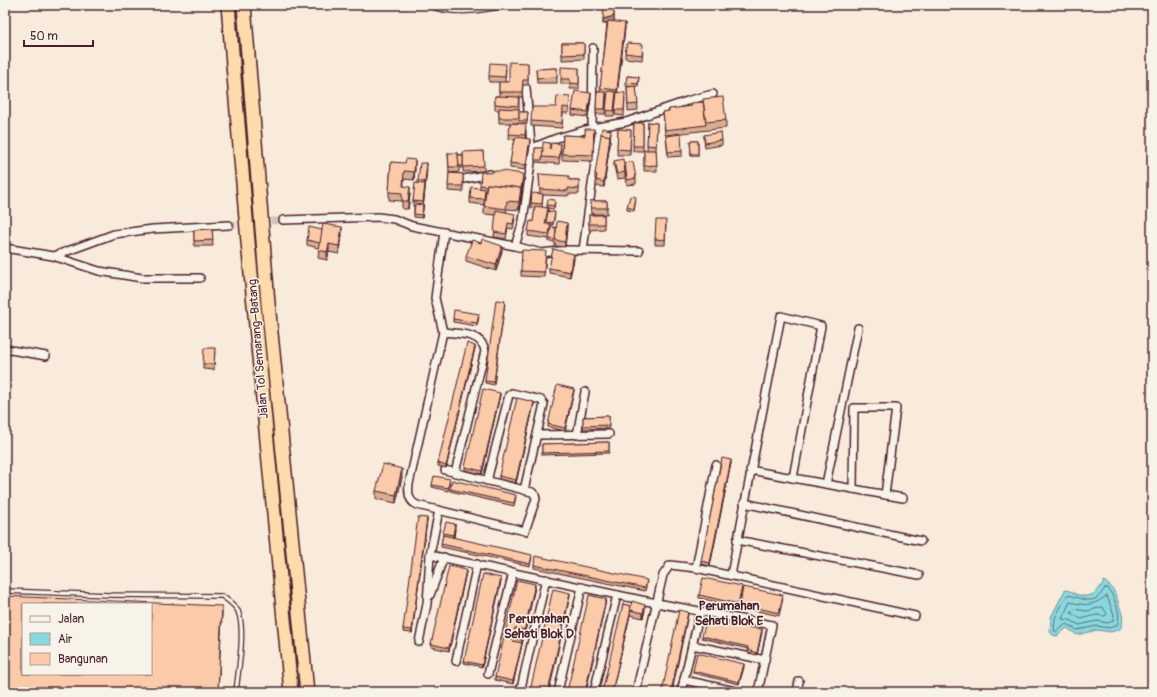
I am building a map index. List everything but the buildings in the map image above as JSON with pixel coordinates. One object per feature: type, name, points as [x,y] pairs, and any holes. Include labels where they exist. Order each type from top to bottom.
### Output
[{"type":"highway","name":"Jalan Tol Semarang–Batang","points":[[228,5],[248,242],[291,692]]},
{"type":"highway","name":"Jalan Tol Semarang–Batang","points":[[244,5],[268,303],[307,692]]},
{"type":"street","points":[[583,250],[596,127],[593,48]]},
{"type":"street","points":[[515,246],[523,221],[526,176],[532,148],[526,88]]},
{"type":"street","points":[[532,148],[596,127],[626,122],[690,100],[713,94]]},
{"type":"street","points":[[464,179],[494,173],[501,174]]},
{"type":"street","points":[[284,220],[378,217],[544,253],[583,250],[639,251]]},
{"type":"street","points":[[53,256],[114,234],[153,229],[229,225]]},
{"type":"street","points":[[444,232],[436,298],[443,332],[408,488],[409,497],[413,503],[525,531],[536,499],[532,492],[444,470]]},
{"type":"street","points":[[5,248],[53,256],[99,271],[142,278],[200,278]]},
{"type":"street","points":[[731,575],[750,470],[781,316],[822,326],[793,478]]},
{"type":"street","points":[[826,484],[858,328]]},
{"type":"street","points":[[443,332],[474,336],[482,342],[485,351],[454,473]]},
{"type":"street","points":[[5,349],[46,356]]},
{"type":"street","points":[[577,435],[585,392]]},
{"type":"street","points":[[487,480],[510,394],[543,402],[524,490]]},
{"type":"street","points":[[842,407],[896,408],[886,495]]},
{"type":"street","points":[[853,489],[854,408]]},
{"type":"street","points":[[537,435],[609,434]]},
{"type":"street","points":[[696,568],[716,465]]},
{"type":"street","points":[[750,470],[903,498]]},
{"type":"street","points":[[744,503],[921,541]]},
{"type":"street","points":[[427,604],[430,555],[439,510]]},
{"type":"street","points":[[737,540],[919,575]]},
{"type":"street","points":[[430,555],[656,603],[772,625],[758,692]]},
{"type":"street","points":[[419,642],[427,604],[444,557]]},
{"type":"street","points":[[456,661],[477,564]]},
{"type":"street","points":[[636,692],[663,575],[670,564],[731,575],[915,616]]},
{"type":"street","points":[[488,674],[513,572]]},
{"type":"street","points":[[521,688],[546,579]]},
{"type":"street","points":[[558,692],[582,587]]},
{"type":"street","points":[[594,692],[617,595]]},
{"type":"street","points":[[681,692],[700,612]]},
{"type":"street","points":[[692,645],[765,660]]},
{"type":"street","points":[[684,680],[740,692]]},
{"type":"street","points":[[797,692],[800,681]]},
{"type":"lane","points":[[426,5],[452,12],[470,12],[508,5]]},
{"type":"lane","points":[[5,590],[110,595],[222,596],[233,604],[238,611],[241,630],[236,692]]},
{"type":"water","points":[[1104,581],[1112,589],[1117,598],[1122,617],[1120,629],[1111,632],[1097,630],[1077,635],[1067,628],[1057,636],[1050,632],[1051,617],[1065,590],[1078,595],[1087,596],[1094,594]]},
{"type":"tunnel","points":[[229,225],[283,220]]},
{"type":"district","name":"Perumahan Sehati Blok E","points":[[729,612]]},
{"type":"district","name":"Perumahan Sehati Blok D","points":[[539,626]]}]
